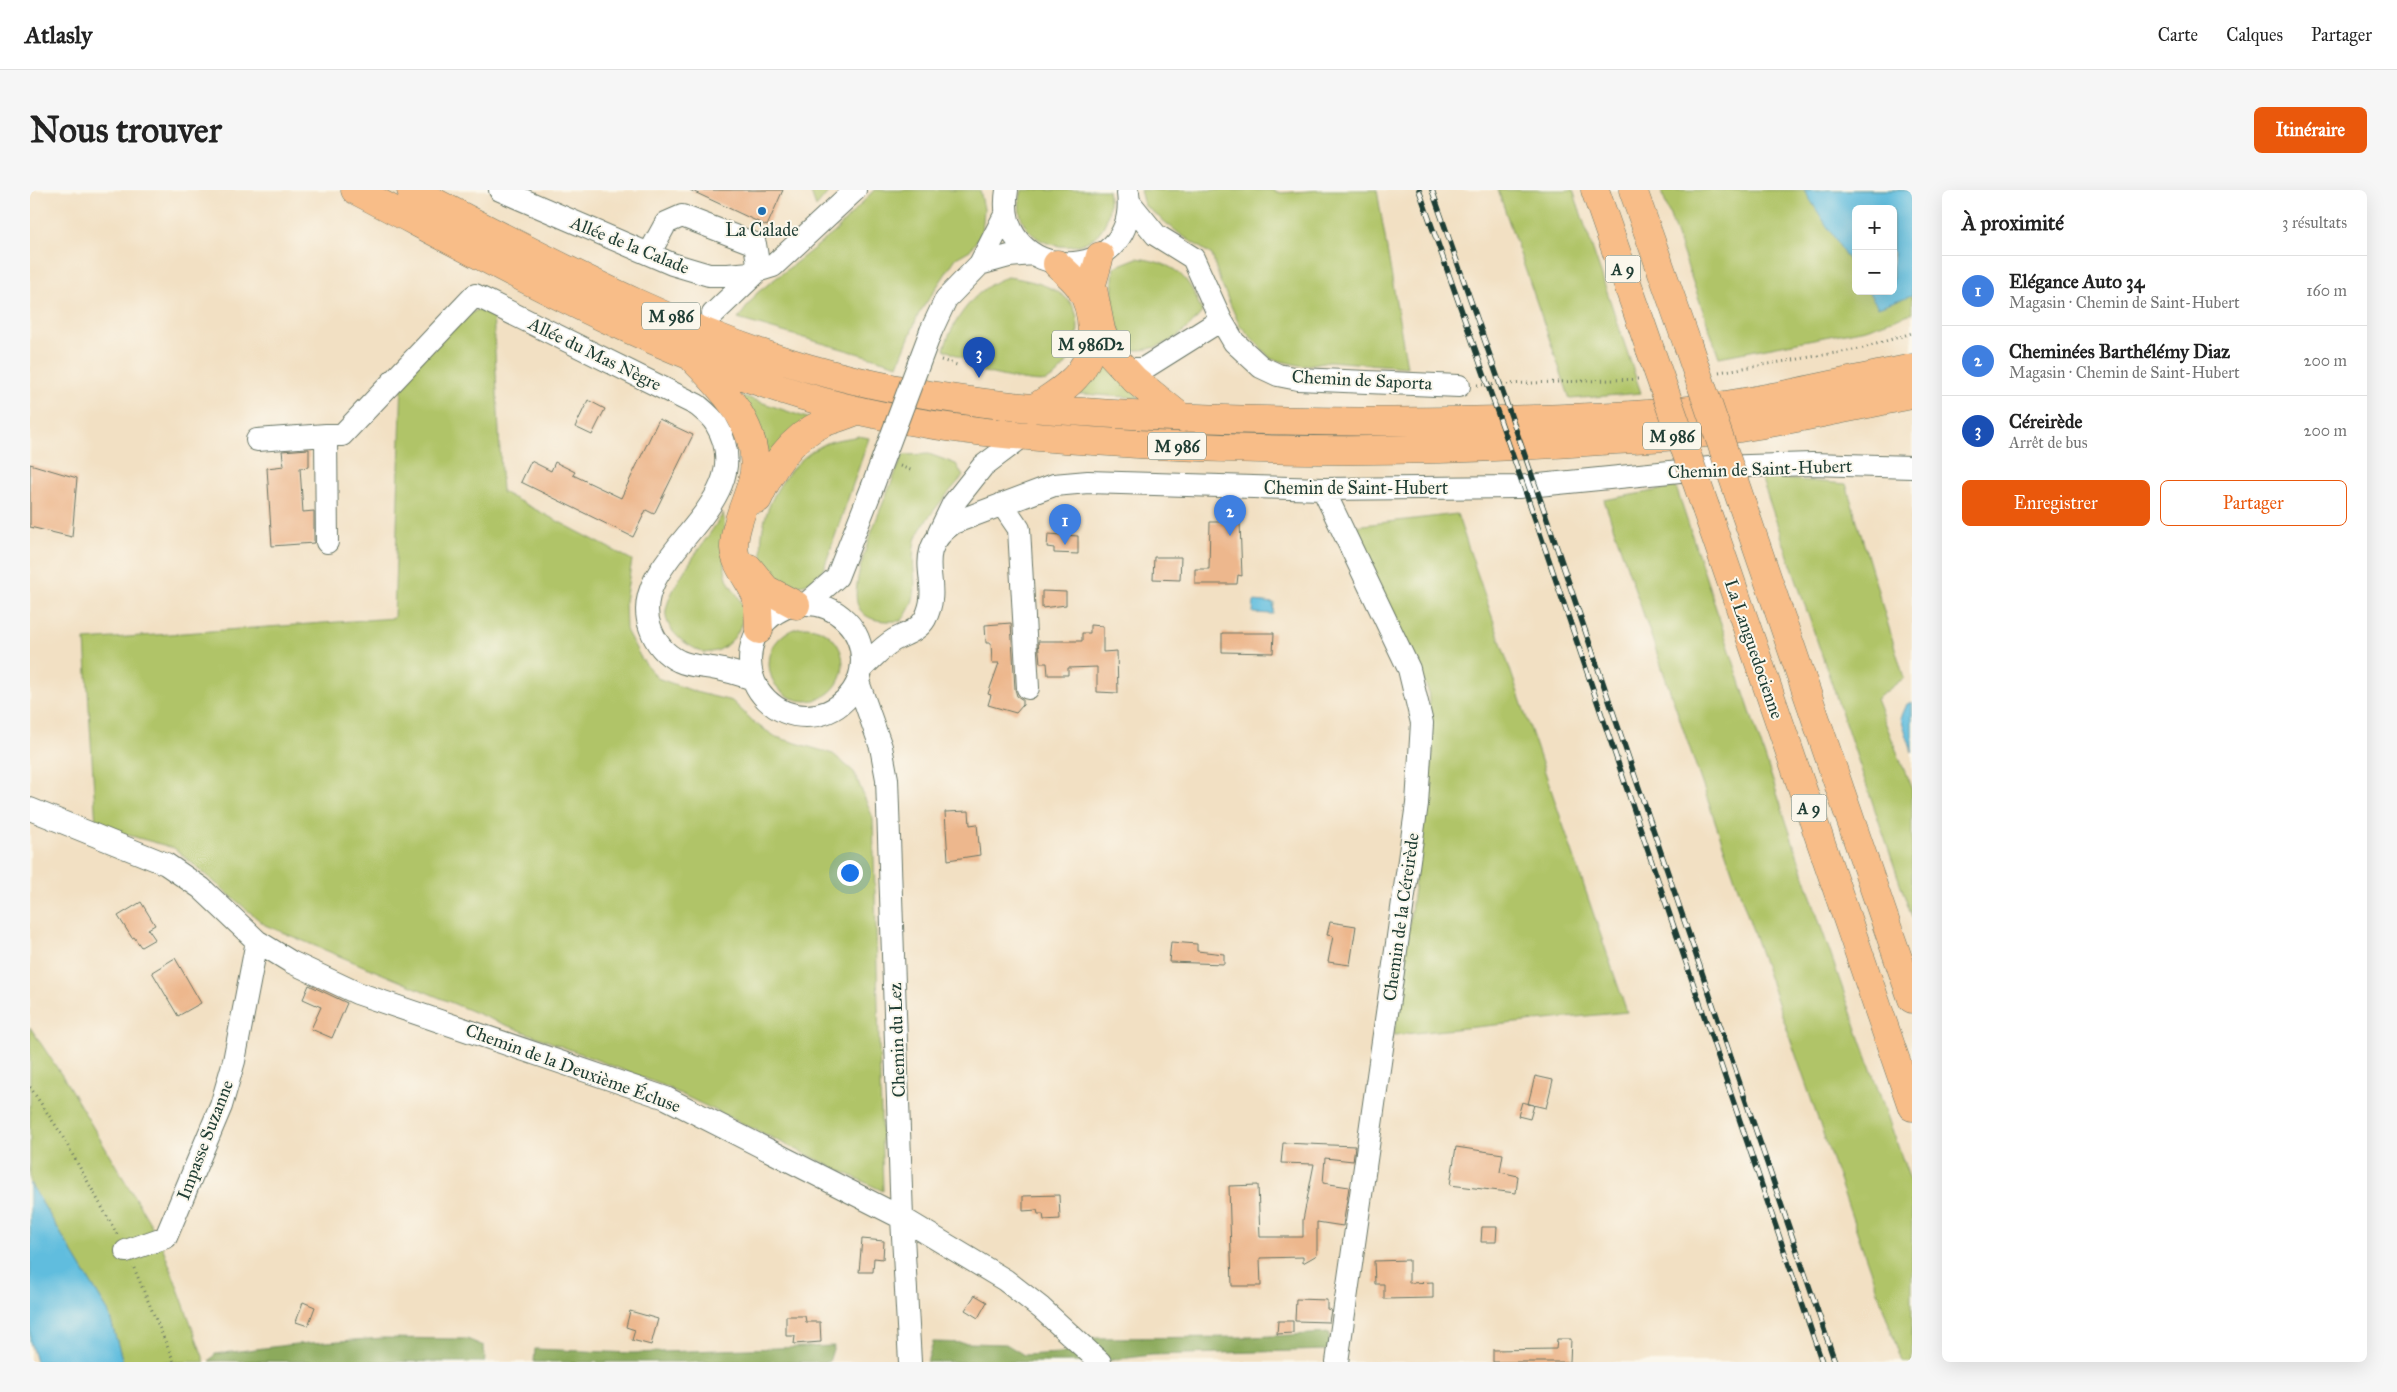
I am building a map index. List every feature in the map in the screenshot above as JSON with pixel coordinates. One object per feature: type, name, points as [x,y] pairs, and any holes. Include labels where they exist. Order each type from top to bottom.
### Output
[{"type":"main road","name":"M 986","points":[[355,190],[576,303],[688,355],[800,396],[856,411],[927,426],[1023,436],[1214,448],[1318,450],[1512,448],[1710,433],[1912,395]]},
{"type":"main road","name":"M 986","points":[[411,190],[626,298],[746,347],[806,367],[872,384],[934,397],[1033,409],[1182,418],[1429,422],[1612,416],[1698,409],[1912,368]]},
{"type":"main road","name":"La Languedocienne","points":[[1596,190],[1912,1107]]},
{"type":"main road","name":"La Languedocienne","points":[[1634,190],[1912,998]]},
{"type":"main road","name":"M 986","points":[[1109,248],[1092,284],[1101,330],[1110,352],[1124,369],[1148,392],[1182,418]]},
{"type":"main road","name":"M 986D2","points":[[1033,409],[1065,387],[1078,374],[1088,360],[1092,342],[1091,326],[1082,291],[1045,259]]},
{"type":"main road","name":"M 986","points":[[688,355],[726,395],[751,438],[755,459],[752,481],[739,519],[734,549],[744,577],[756,595],[755,638]]},
{"type":"main road","points":[[801,604],[766,589],[750,571],[742,540],[752,512],[772,468],[786,449],[799,437],[824,423],[838,420],[856,411]]},
{"type":"street","name":"Allée de la Calade","points":[[500,190],[690,270],[728,275],[774,266],[855,190]]},
{"type":"street","points":[[1109,248],[1126,222],[1129,196]]},
{"type":"street","name":"Chemin de Saporta","points":[[1129,196],[1156,235],[1193,258],[1229,337],[1261,366],[1278,375],[1298,379],[1459,386]]},
{"type":"street","points":[[1005,198],[1015,236],[1045,259]]},
{"type":"street","points":[[711,667],[755,638],[775,614],[801,604],[837,577],[931,331],[946,299],[980,264],[1005,198]]},
{"type":"street","points":[[649,254],[666,223],[682,216],[755,244],[760,270],[713,314]]},
{"type":"street","points":[[980,264],[1009,256],[1079,264],[1109,248],[1156,235]]},
{"type":"street","name":"Allée du Mas Nègre","points":[[257,440],[342,435],[475,295],[697,405],[715,422],[726,447],[726,471],[718,494],[656,578],[649,596],[647,618],[654,639],[666,653],[680,662],[711,667],[753,679]]},
{"type":"street","points":[[1124,369],[1142,369],[1221,320]]},
{"type":"street","points":[[326,435],[327,542]]},
{"type":"street","points":[[755,638],[750,662],[753,679],[762,694],[774,707],[790,714],[808,717],[826,713],[845,701],[860,675],[893,640],[910,633],[923,622],[932,604],[928,567],[930,550],[953,504],[984,466],[1023,436]]},
{"type":"street","name":"Chemin de Saint-Hubert","points":[[938,534],[953,523],[1054,485],[1088,482],[1323,489],[1518,487],[1720,467],[1812,464],[1912,467]]},
{"type":"street","name":"Chemin de la Céreirède","points":[[1323,489],[1409,669],[1422,723],[1417,804],[1337,1362]]},
{"type":"street","points":[[1002,504],[1019,529],[1028,688]]},
{"type":"street","points":[[837,577],[848,624],[860,644],[860,675]]},
{"type":"street","points":[[801,604],[819,605],[848,624],[893,640]]},
{"type":"street","name":"Chemin du Lez","points":[[860,675],[870,720],[881,747],[887,779],[902,1218],[910,1362]]},
{"type":"street","points":[[826,713],[870,720]]},
{"type":"street","name":"Chemin de la Deuxième Écluse","points":[[30,809],[166,864],[201,888],[256,941],[291,962],[357,993],[666,1098],[902,1218],[1005,1280],[1041,1308],[1100,1362]]},
{"type":"street","name":"Impasse Suzanne","points":[[126,1251],[166,1237],[222,1106],[234,1061],[256,941]]},
{"type":"path","points":[[934,358],[957,365]]},
{"type":"path","points":[[894,464],[913,471]]},
{"type":"path","points":[[30,1087],[60,1132],[126,1251],[174,1362]]},
{"type":"green space","points":[[810,190],[830,190],[816,207]]},
{"type":"green space","points":[[874,190],[980,190],[984,209],[982,233],[970,250],[956,258],[918,315],[898,365],[738,319],[757,293],[835,232]]},
{"type":"green space","points":[[1022,190],[1108,190],[1107,217],[1097,234],[1081,244],[1062,246],[1043,241],[1028,230],[1020,213]]},
{"type":"green space","points":[[1140,190],[1271,190],[1281,193],[1322,190],[1377,190],[1407,367],[1329,361],[1303,366],[1271,359],[1239,324],[1220,281],[1212,255],[1181,235],[1144,205]]},
{"type":"green space","points":[[1498,190],[1573,190],[1641,393],[1570,399]]},
{"type":"green space","points":[[1661,190],[1912,190],[1912,313],[1866,329],[1719,357]]},
{"type":"green space","points":[[1137,258],[1162,264],[1179,273],[1192,289],[1202,312],[1181,334],[1164,344],[1144,350],[1134,350],[1126,341],[1117,322],[1113,301],[1114,267]]},
{"type":"green space","points":[[1008,277],[1038,283],[1052,289],[1065,297],[1073,306],[1077,317],[1076,343],[1064,366],[1056,375],[1046,381],[1021,380],[971,369],[964,359],[944,349],[960,315],[968,305],[987,287]]},
{"type":"green space","points":[[481,308],[493,312],[502,492],[632,560],[625,601],[626,630],[641,658],[657,678],[699,693],[732,701],[756,724],[776,737],[833,754],[854,772],[873,818],[883,1191],[662,1085],[493,1020],[265,925],[174,848],[96,826],[85,640],[394,618],[402,380],[458,320]]},
{"type":"green space","points":[[1103,361],[1140,398],[1070,393]]},
{"type":"green space","points":[[743,396],[810,419],[763,460]]},
{"type":"green space","points":[[858,436],[869,438],[824,568],[814,579],[807,583],[793,585],[777,581],[764,566],[761,544],[763,527],[775,493],[797,464],[810,453],[829,442]]},
{"type":"green space","points":[[929,454],[956,464],[963,476],[917,534],[913,552],[915,591],[913,600],[901,621],[872,619],[859,608],[856,595],[863,556],[903,455]]},
{"type":"green space","points":[[1761,477],[1846,484],[1904,678],[1876,699],[1912,790],[1912,918]]},
{"type":"green space","points":[[1676,487],[1821,927],[1912,1186],[1912,1362],[1902,1362],[1604,500]]},
{"type":"green space","points":[[723,513],[726,574],[741,601],[743,618],[735,637],[730,642],[719,650],[704,653],[686,644],[676,635],[668,624],[666,617],[667,607],[671,594],[679,580]]},
{"type":"green space","points":[[1457,514],[1627,1012],[1394,1035],[1433,750],[1428,690],[1346,527]]},
{"type":"green space","points":[[799,627],[813,627],[827,633],[837,643],[843,657],[841,678],[827,695],[813,701],[799,701],[785,695],[775,685],[769,671],[769,657],[775,643],[785,633]]},
{"type":"green space","points":[[30,1027],[65,1080],[160,1240],[205,1362],[123,1362],[108,1311],[30,1183]]},
{"type":"green space","points":[[1330,1333],[1329,1350],[1150,1355],[1106,1361],[1084,1338],[1251,1337]]},
{"type":"green space","points":[[383,1338],[467,1339],[484,1346],[485,1362],[209,1361],[215,1354],[296,1344]]},
{"type":"green space","points":[[933,1342],[1006,1344],[1024,1355],[1077,1352],[1088,1362],[927,1362]]},
{"type":"green space","points":[[834,1346],[829,1362],[534,1362],[535,1349],[632,1353]]},
{"type":"water","points":[[1804,190],[1912,190],[1912,295],[1878,307],[1870,295],[1897,295],[1897,205],[1852,205],[1852,266]]},
{"type":"water","points":[[1254,601],[1274,603],[1273,614],[1253,613]]},
{"type":"water","points":[[1912,702],[1912,752],[1901,718],[1907,704]]},
{"type":"water","points":[[30,1183],[108,1311],[123,1362],[36,1362],[30,1341]]},
{"type":"building","points":[[690,190],[783,190],[767,226]]},
{"type":"building","points":[[588,400],[605,409],[592,435],[575,427]]},
{"type":"building","points":[[659,419],[693,435],[654,514],[646,510],[633,537],[521,482],[531,461],[551,471],[555,462],[575,472],[573,475],[621,498]]},
{"type":"building","points":[[309,449],[309,467],[300,468],[303,512],[314,511],[314,543],[272,546],[267,468],[284,466],[282,451]]},
{"type":"building","points":[[30,464],[77,478],[72,537],[30,527]]},
{"type":"building","points":[[1210,522],[1240,522],[1242,576],[1238,575],[1237,584],[1195,584],[1195,569],[1209,569]]},
{"type":"building","points":[[1048,534],[1078,536],[1078,554],[1054,553],[1054,548],[1047,547]]},
{"type":"building","points":[[1154,557],[1181,557],[1180,580],[1153,579]]},
{"type":"building","points":[[1042,591],[1066,592],[1066,605],[1042,608]]},
{"type":"building","points":[[1011,623],[1015,689],[1017,696],[1023,700],[1023,705],[1016,713],[988,705],[991,695],[988,694],[999,663],[992,663],[991,643],[986,643],[985,625]]},
{"type":"building","points":[[1090,625],[1103,626],[1103,652],[1117,651],[1118,693],[1097,692],[1097,667],[1068,668],[1068,675],[1048,675],[1047,663],[1040,663],[1038,641],[1082,641],[1082,633],[1090,633]]},
{"type":"building","points":[[1222,633],[1274,633],[1273,653],[1222,652]]},
{"type":"building","points":[[969,811],[970,825],[977,824],[980,855],[948,860],[945,812]]},
{"type":"building","points":[[141,902],[155,925],[148,929],[155,939],[141,947],[134,937],[132,938],[118,916]]},
{"type":"building","points":[[1330,922],[1356,926],[1350,965],[1328,962],[1333,936],[1327,935]]},
{"type":"building","points":[[1171,942],[1197,944],[1197,951],[1224,954],[1224,964],[1169,962]]},
{"type":"building","points":[[175,958],[201,1003],[178,1016],[152,972]]},
{"type":"building","points":[[309,985],[347,1003],[332,1038],[311,1029],[321,1007],[303,999]]},
{"type":"building","points":[[1535,1076],[1553,1080],[1546,1108],[1528,1104]]},
{"type":"building","points":[[1522,1102],[1534,1105],[1530,1119],[1518,1116]]},
{"type":"building","points":[[1283,1143],[1355,1146],[1353,1161],[1325,1158],[1323,1183],[1349,1187],[1343,1226],[1317,1222],[1317,1255],[1303,1263],[1303,1257],[1260,1258],[1261,1286],[1232,1286],[1229,1186],[1258,1185],[1260,1237],[1303,1237],[1303,1220],[1314,1164],[1281,1163]]},
{"type":"building","points":[[1456,1147],[1503,1154],[1500,1172],[1518,1176],[1516,1193],[1450,1185]]},
{"type":"building","points":[[1059,1195],[1060,1219],[1044,1220],[1043,1214],[1038,1214],[1037,1210],[1023,1211],[1023,1196]]},
{"type":"building","points":[[1482,1227],[1497,1227],[1496,1242],[1481,1242]]},
{"type":"building","points":[[862,1239],[884,1241],[883,1259],[874,1258],[873,1272],[859,1272]]},
{"type":"building","points":[[1409,1260],[1409,1283],[1433,1282],[1433,1298],[1384,1299],[1384,1284],[1375,1284],[1374,1261]]},
{"type":"building","points":[[975,1295],[987,1302],[978,1318],[965,1310]]},
{"type":"building","points":[[1296,1299],[1327,1300],[1327,1309],[1331,1310],[1329,1322],[1295,1321]]},
{"type":"building","points":[[303,1302],[315,1307],[308,1326],[296,1322]]},
{"type":"building","points":[[630,1311],[658,1319],[651,1345],[632,1340],[635,1330],[626,1327]]},
{"type":"building","points":[[786,1316],[805,1316],[806,1322],[820,1322],[821,1342],[794,1344],[795,1336],[786,1336]]},
{"type":"building","points":[[1278,1321],[1293,1321],[1293,1333],[1277,1334]]},
{"type":"building","points":[[1557,1339],[1571,1339],[1570,1362],[1493,1362],[1493,1350],[1556,1349]]},
{"type":"railway","points":[[1419,190],[1534,516],[1822,1362]]},
{"type":"railway","points":[[1432,190],[1545,513],[1835,1362]]},
{"type":"place","name":"La Calade","points":[[762,211]]},
{"type":"place","name":"Céreirède","points":[[979,378]]},
{"type":"place","name":"Cheminées Barthélémy Diaz","points":[[1230,536]]},
{"type":"place","name":"Elégance Auto 34","points":[[1065,545]]}]
